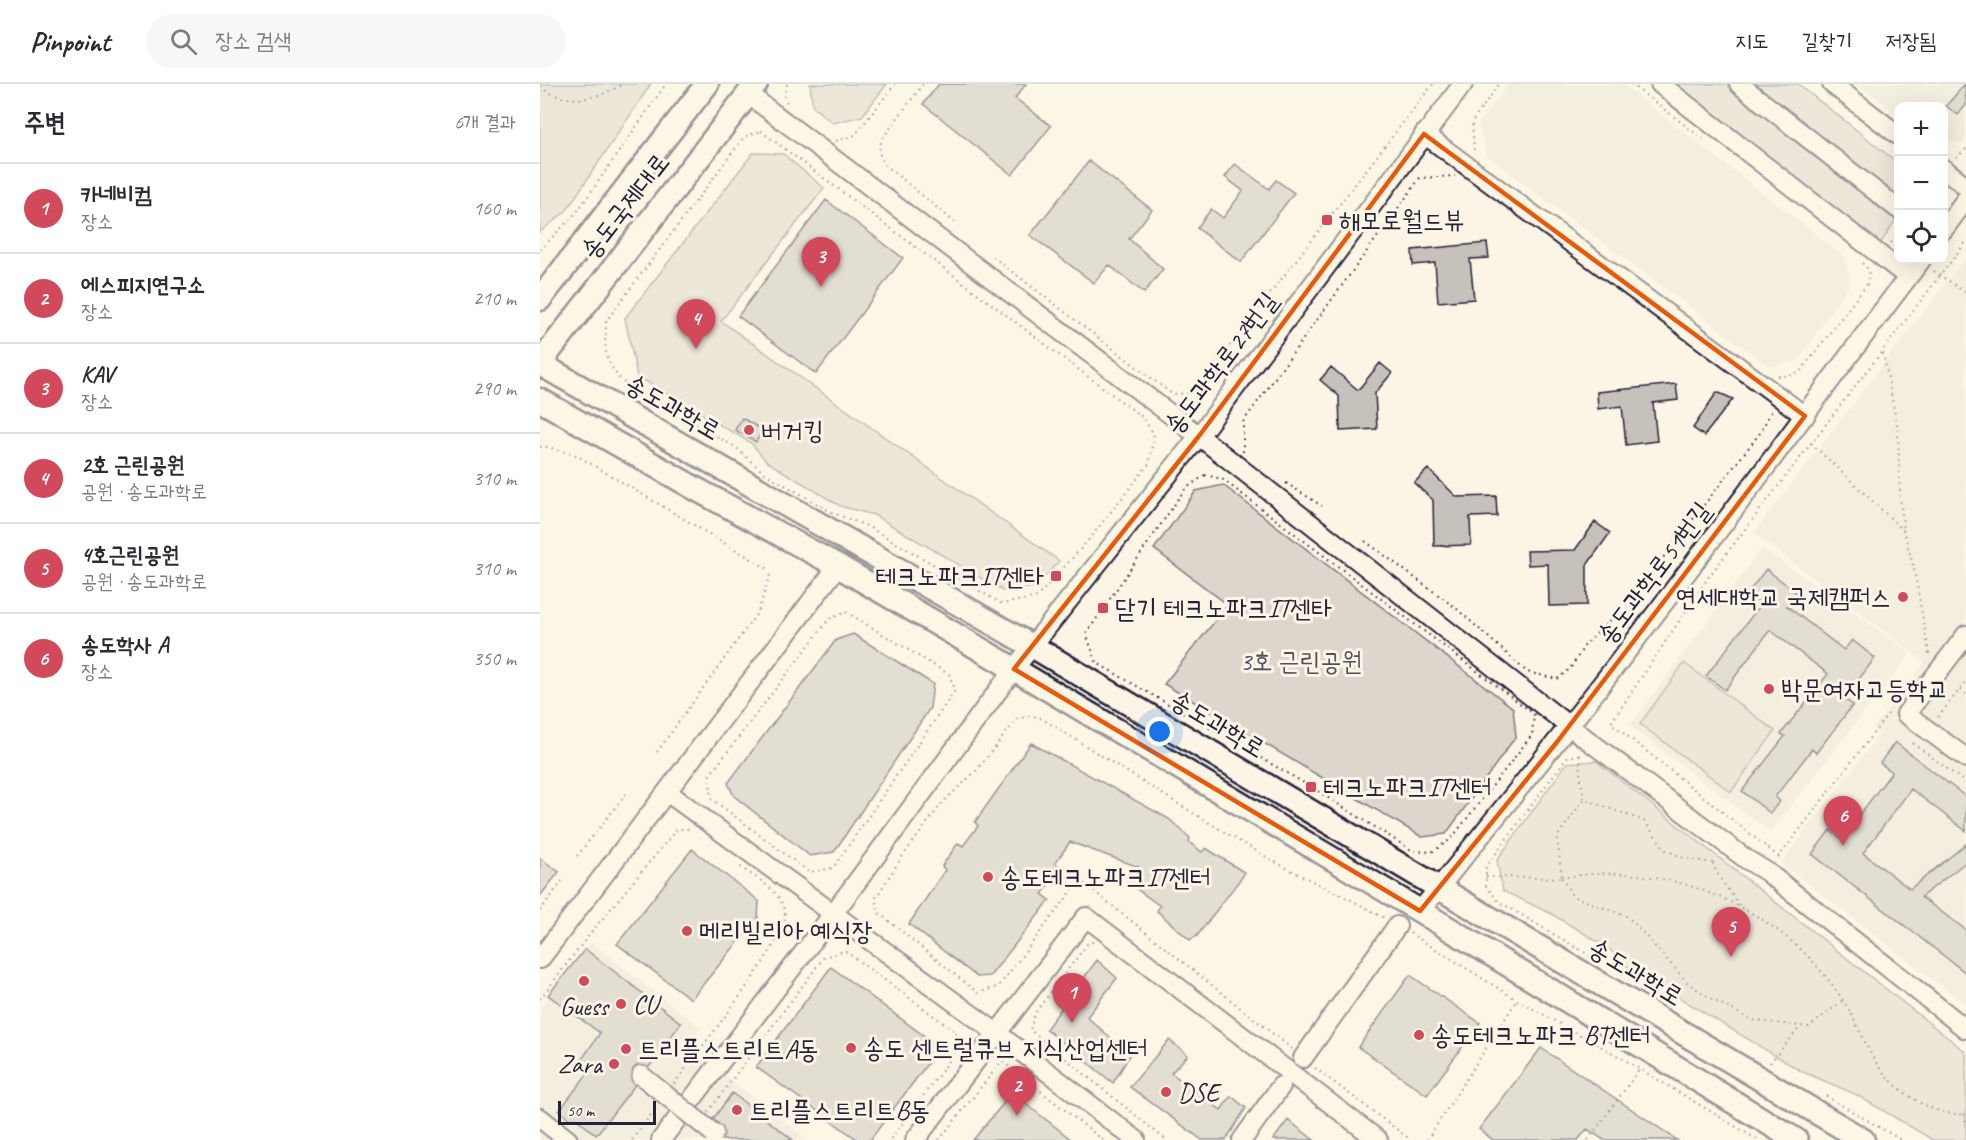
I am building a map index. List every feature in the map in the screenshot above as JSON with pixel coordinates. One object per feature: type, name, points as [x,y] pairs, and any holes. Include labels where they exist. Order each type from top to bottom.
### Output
[{"type":"main road","name":"송도국제대로","points":[[540,299],[707,84]]},
{"type":"main road","name":"송도국제대로","points":[[540,364],[752,89]]},
{"type":"main road","name":"송도과학로","points":[[540,364],[1032,646],[1863,1140]]},
{"type":"main road","points":[[540,400],[696,489],[838,566],[1014,669],[1420,911],[1796,1140]]},
{"type":"street","name":"송도과학로27번길","points":[[661,1140],[833,914],[1014,669],[1199,436],[1463,84]]},
{"type":"street","points":[[1660,84],[1908,277]]},
{"type":"street","points":[[1739,84],[1894,205]]},
{"type":"street","points":[[1832,84],[1894,131]]},
{"type":"street","points":[[752,89],[1569,726],[1767,873],[1966,1029]]},
{"type":"street","points":[[1424,134],[1805,416]]},
{"type":"street","points":[[1948,164],[1966,186]]},
{"type":"street","points":[[1948,224],[1966,199]]},
{"type":"street","name":"송도과학로51번길","points":[[1420,911],[1569,726],[1908,277],[1927,265]]},
{"type":"street","points":[[540,959],[838,566]]},
{"type":"street","points":[[1966,635],[1906,714],[1966,758]]},
{"type":"street","points":[[667,792],[998,1034],[1136,1140]]},
{"type":"street","points":[[915,1140],[1086,917],[1378,1140]]},
{"type":"street","points":[[1303,1058],[1397,926]]},
{"type":"street","points":[[642,1076],[718,1136]]},
{"type":"street","points":[[1242,1140],[1281,1086]]},
{"type":"street","points":[[540,1118],[568,1140]]},
{"type":"path","points":[[540,87],[553,94],[572,99],[598,96],[622,84]]},
{"type":"path","points":[[540,250],[577,212],[666,84]]},
{"type":"path","points":[[787,84],[784,98],[789,106]]},
{"type":"path","points":[[835,142],[855,135],[895,84]]},
{"type":"path","points":[[923,84],[882,139],[879,152],[883,163],[959,226]]},
{"type":"path","points":[[993,257],[1172,394],[1193,393],[1432,84]]},
{"type":"path","points":[[1474,153],[1472,122],[1499,84]]},
{"type":"path","points":[[761,131],[768,134],[1142,417],[1154,434],[1149,464],[1086,543],[1037,597],[1002,604],[867,526],[831,512],[763,472],[735,447],[623,382],[611,369],[605,354],[606,321],[744,137],[761,131]]},
{"type":"path","points":[[1948,164],[1966,149]]},
{"type":"path","points":[[1243,455],[1244,422],[1420,178],[1457,176]]},
{"type":"path","points":[[1779,857],[1611,723],[1710,575],[1966,243]]},
{"type":"path","points":[[1927,265],[1966,293]]},
{"type":"path","points":[[1769,375],[1790,376],[1800,372],[1868,283],[1869,270]]},
{"type":"path","points":[[1882,351],[1898,430],[1900,498],[1904,531],[1914,569],[1930,661]]},
{"type":"path","points":[[1365,541],[1456,608],[1527,672],[1557,679],[1570,669],[1585,645],[1627,604],[1753,442],[1771,412],[1767,408]]},
{"type":"path","points":[[1811,443],[1904,531]]},
{"type":"path","points":[[540,447],[544,446],[576,455],[768,570]]},
{"type":"path","points":[[1205,475],[1222,479],[1534,714],[1532,735],[1451,839],[1432,852],[1413,851],[1311,787],[1097,663],[1086,634],[1185,489],[1205,475]]},
{"type":"path","points":[[1283,481],[1322,506]]},
{"type":"path","points":[[657,752],[758,612],[771,572]]},
{"type":"path","points":[[846,612],[950,675],[954,692],[833,868],[809,872],[712,799],[709,776],[829,619],[846,612]]},
{"type":"path","points":[[1936,719],[1966,682]]},
{"type":"path","points":[[1960,690],[1966,694]]},
{"type":"path","points":[[1049,723],[1038,717],[1017,719],[976,770],[943,802],[902,857],[875,899],[879,913],[978,993],[999,986],[1080,880],[1303,1058],[1411,1140]]},
{"type":"path","points":[[1767,873],[1883,720]]},
{"type":"path","points":[[1913,743],[1966,783]]},
{"type":"path","points":[[1498,901],[1486,886],[1486,867],[1567,757],[1587,754]]},
{"type":"path","points":[[1580,755],[1584,800],[1557,837],[1562,878],[1572,896],[1626,916],[1689,984],[1752,1020],[1809,1028],[1842,1001]]},
{"type":"path","points":[[577,856],[626,794]]},
{"type":"path","points":[[1584,800],[1644,821],[1666,850],[1684,858],[1713,863],[1715,873],[1726,884],[1741,907]]},
{"type":"path","points":[[540,999],[589,935],[677,829],[690,829]]},
{"type":"path","points":[[673,1085],[756,975],[782,932],[785,915],[778,895],[734,862]]},
{"type":"path","points":[[1486,878],[1562,878],[1598,873],[1629,873],[1674,880],[1741,907],[1761,918],[1792,942],[1816,965],[1842,1001],[1883,1072],[1928,1108],[1965,1114],[1966,1122]]},
{"type":"path","points":[[540,911],[562,881]]},
{"type":"path","points":[[1095,941],[1088,943],[1035,1013],[1030,1030],[1166,1140]]},
{"type":"path","points":[[706,1115],[824,957],[845,951],[956,1032],[956,1052],[890,1140]]},
{"type":"path","points":[[1427,1140],[1517,1000]]},
{"type":"path","points":[[1766,1067],[1801,1026]]},
{"type":"path","points":[[939,1140],[1002,1061],[1103,1140]]},
{"type":"path","points":[[1588,1140],[1640,1069]]},
{"type":"path","points":[[632,1140],[660,1103]]},
{"type":"highlighted area","points":[[1424,134],[1805,416],[1557,742],[1420,911],[1014,669],[1199,436]]},
{"type":"shaded area","points":[[1509,84],[1622,84],[1845,257],[1850,283],[1798,361],[1770,367],[1487,156],[1478,123]]},
{"type":"shaded area","points":[[1858,84],[1966,84],[1966,139],[1962,143],[1948,142],[1948,102],[1894,102],[1894,112]]},
{"type":"shaded area","name":"연세대학교 국제캠퍼스","points":[[1966,257],[1966,1005],[1781,863],[1879,735],[1873,728],[1925,662],[1754,533]]},
{"type":"shaded area","name":"박문여자고등학교","points":[[1762,548],[1911,653],[1770,832],[1630,726]]},
{"type":"shaded area","points":[[591,942],[701,1028],[687,1046],[808,1140],[540,1140],[540,1009]]},
{"type":"green space","points":[[540,84],[651,84],[566,211],[540,232]]},
{"type":"green space","points":[[810,84],[887,84],[862,116],[833,123],[813,107]]},
{"type":"green space","points":[[1674,84],[1798,84],[1894,160],[1894,222],[1881,243]]},
{"type":"green space","points":[[753,153],[783,154],[824,188],[721,321],[1059,561],[1036,587],[1003,591],[874,515],[840,506],[766,461],[751,443],[637,376],[625,318]]},
{"type":"green space","name":"3호 근린공원","points":[[1223,485],[1513,708],[1516,736],[1446,834],[1422,837],[1164,684],[1228,605],[1154,549],[1196,491]]},
{"type":"green space","points":[[1684,663],[1775,731],[1731,792],[1640,724]]},
{"type":"green space","points":[[1596,761],[1966,1052],[1966,1140],[1933,1140],[1855,1094],[1801,1071],[1628,967],[1607,947],[1550,913],[1503,891],[1497,860],[1567,763]]},
{"type":"building","points":[[939,84],[1026,84],[1015,98],[1051,126],[1012,175],[923,104]]},
{"type":"building","points":[[1965,84],[1966,105],[1958,115],[1948,108],[1948,104]]},
{"type":"building","points":[[1089,161],[1152,210],[1129,239],[1163,269],[1144,293],[1109,265],[1094,283],[1030,235]]},
{"type":"building","points":[[1235,164],[1269,189],[1276,180],[1294,193],[1241,262],[1197,228],[1211,209],[1223,218],[1243,191],[1225,177]]},
{"type":"building","points":[[826,200],[903,258],[816,374],[738,316]]},
{"type":"building","points":[[1487,243],[1489,258],[1470,259],[1474,299],[1438,302],[1435,263],[1413,265],[1412,250]]},
{"type":"building","points":[[1380,363],[1392,373],[1375,393],[1377,429],[1340,431],[1339,396],[1320,380],[1331,367],[1358,390]]},
{"type":"building","points":[[1676,384],[1678,400],[1653,403],[1657,441],[1626,445],[1622,406],[1598,409],[1597,392]]},
{"type":"building","points":[[1717,392],[1733,399],[1704,436],[1693,428]]},
{"type":"building","name":"버거킹","points":[[742,418],[763,430],[756,442],[735,430]]},
{"type":"building","points":[[1428,469],[1457,497],[1496,496],[1497,516],[1470,517],[1471,545],[1434,546],[1433,500],[1414,483]]},
{"type":"building","points":[[1595,522],[1610,533],[1587,565],[1587,605],[1549,606],[1548,564],[1528,565],[1527,551],[1575,550]]},
{"type":"building","points":[[1766,569],[1797,593],[1787,606],[1844,650],[1852,640],[1875,658],[1844,699],[1853,705],[1816,753],[1812,749],[1775,797],[1780,801],[1770,813],[1742,791],[1785,736],[1781,734],[1828,674],[1770,630],[1725,690],[1706,676],[1761,604],[1747,594]]},
{"type":"building","points":[[853,634],[933,684],[930,708],[834,852],[810,856],[734,796],[728,783],[836,640]]},
{"type":"building","points":[[1895,742],[1966,797],[1966,831],[1911,789],[1863,853],[1910,889],[1966,844],[1966,862],[1921,897],[1966,930],[1966,973],[1812,854],[1830,830],[1841,839],[1892,772],[1880,763]]},
{"type":"building","points":[[1031,743],[1169,819],[1190,838],[1189,842],[1202,852],[1206,848],[1245,873],[1197,936],[1190,940],[1157,911],[1160,906],[1127,882],[1139,867],[1070,842],[1055,863],[1062,869],[1042,894],[1050,900],[990,976],[977,977],[909,924],[945,870],[942,866],[958,843],[963,846],[978,826],[975,822]]},
{"type":"building","points":[[692,849],[759,901],[758,918],[691,999],[617,944]]},
{"type":"building","points":[[540,858],[559,872],[540,896]]},
{"type":"building","name":"트리플스트리트A동","points":[[585,949],[681,1023],[649,1067],[638,1065],[633,1069],[631,1080],[635,1085],[596,1135],[577,1119],[570,1119],[559,1111],[588,1073],[578,1065],[600,1033],[548,995]]},
{"type":"building","points":[[1097,960],[1117,978],[1087,1017],[1130,1055],[1113,1083],[1046,1029]]},
{"type":"building","name":"송도 센트럴큐브 지식산업센터","points":[[831,967],[931,1041],[934,1055],[870,1140],[858,1140],[756,1067]]},
{"type":"building","name":"송도테크노파크 BT센터","points":[[1410,975],[1480,1023],[1427,1095],[1358,1047]]},
{"type":"building","name":"DSE","points":[[1169,1040],[1188,1055],[1171,1073],[1221,1110],[1231,1096],[1246,1108],[1226,1140],[1202,1140],[1130,1087]]},
{"type":"building","points":[[1541,1048],[1677,1140],[1604,1140],[1587,1129],[1578,1140],[1493,1140],[1479,1129]]},
{"type":"building","name":"트리플스트리트B동","points":[[732,1093],[793,1140],[722,1140],[723,1128],[713,1119]]},
{"type":"building","points":[[1012,1093],[1072,1140],[973,1140]]},
{"type":"building","points":[[1288,1120],[1314,1140],[1273,1140]]},
{"type":"place","name":"해모로월드뷰","points":[[1327,220]]},
{"type":"place","name":"KAV","points":[[821,287]]},
{"type":"place","name":"2호 근린공원","points":[[696,349]]},
{"type":"place","name":"버거킹","points":[[749,430]]},
{"type":"place","name":"테크노파크IT센타","points":[[1056,576]]},
{"type":"place","name":"연세대학교 국제캠퍼스","points":[[1903,597]]},
{"type":"place","name":"닫기 테크노파크IT센타","points":[[1103,608]]},
{"type":"place","name":"박문여자고등학교","points":[[1769,689]]},
{"type":"place","name":"테크노파크IT센터","points":[[1311,787]]},
{"type":"place","name":"송도학사 A","points":[[1843,846]]},
{"type":"place","name":"송도테크노파크IT센터","points":[[988,877]]},
{"type":"place","name":"메리빌리아 예식장","points":[[687,931]]},
{"type":"place","name":"4호근린공원","points":[[1731,957]]},
{"type":"place","name":"Guess","points":[[584,981]]},
{"type":"place","name":"CU","points":[[621,1004]]},
{"type":"place","name":"카네비컴","points":[[1072,1023]]},
{"type":"place","name":"송도테크노파크 BT센터","points":[[1419,1035]]},
{"type":"place","name":"송도 센트럴큐브 지식산업센터","points":[[851,1048]]},
{"type":"place","name":"트리플스트리트A동","points":[[626,1049]]},
{"type":"place","name":"Zara","points":[[614,1064]]},
{"type":"place","name":"DSE","points":[[1166,1092]]},
{"type":"place","name":"트리플스트리트B동","points":[[737,1110]]},
{"type":"place","name":"에스피지연구소","points":[[1017,1116]]}]
